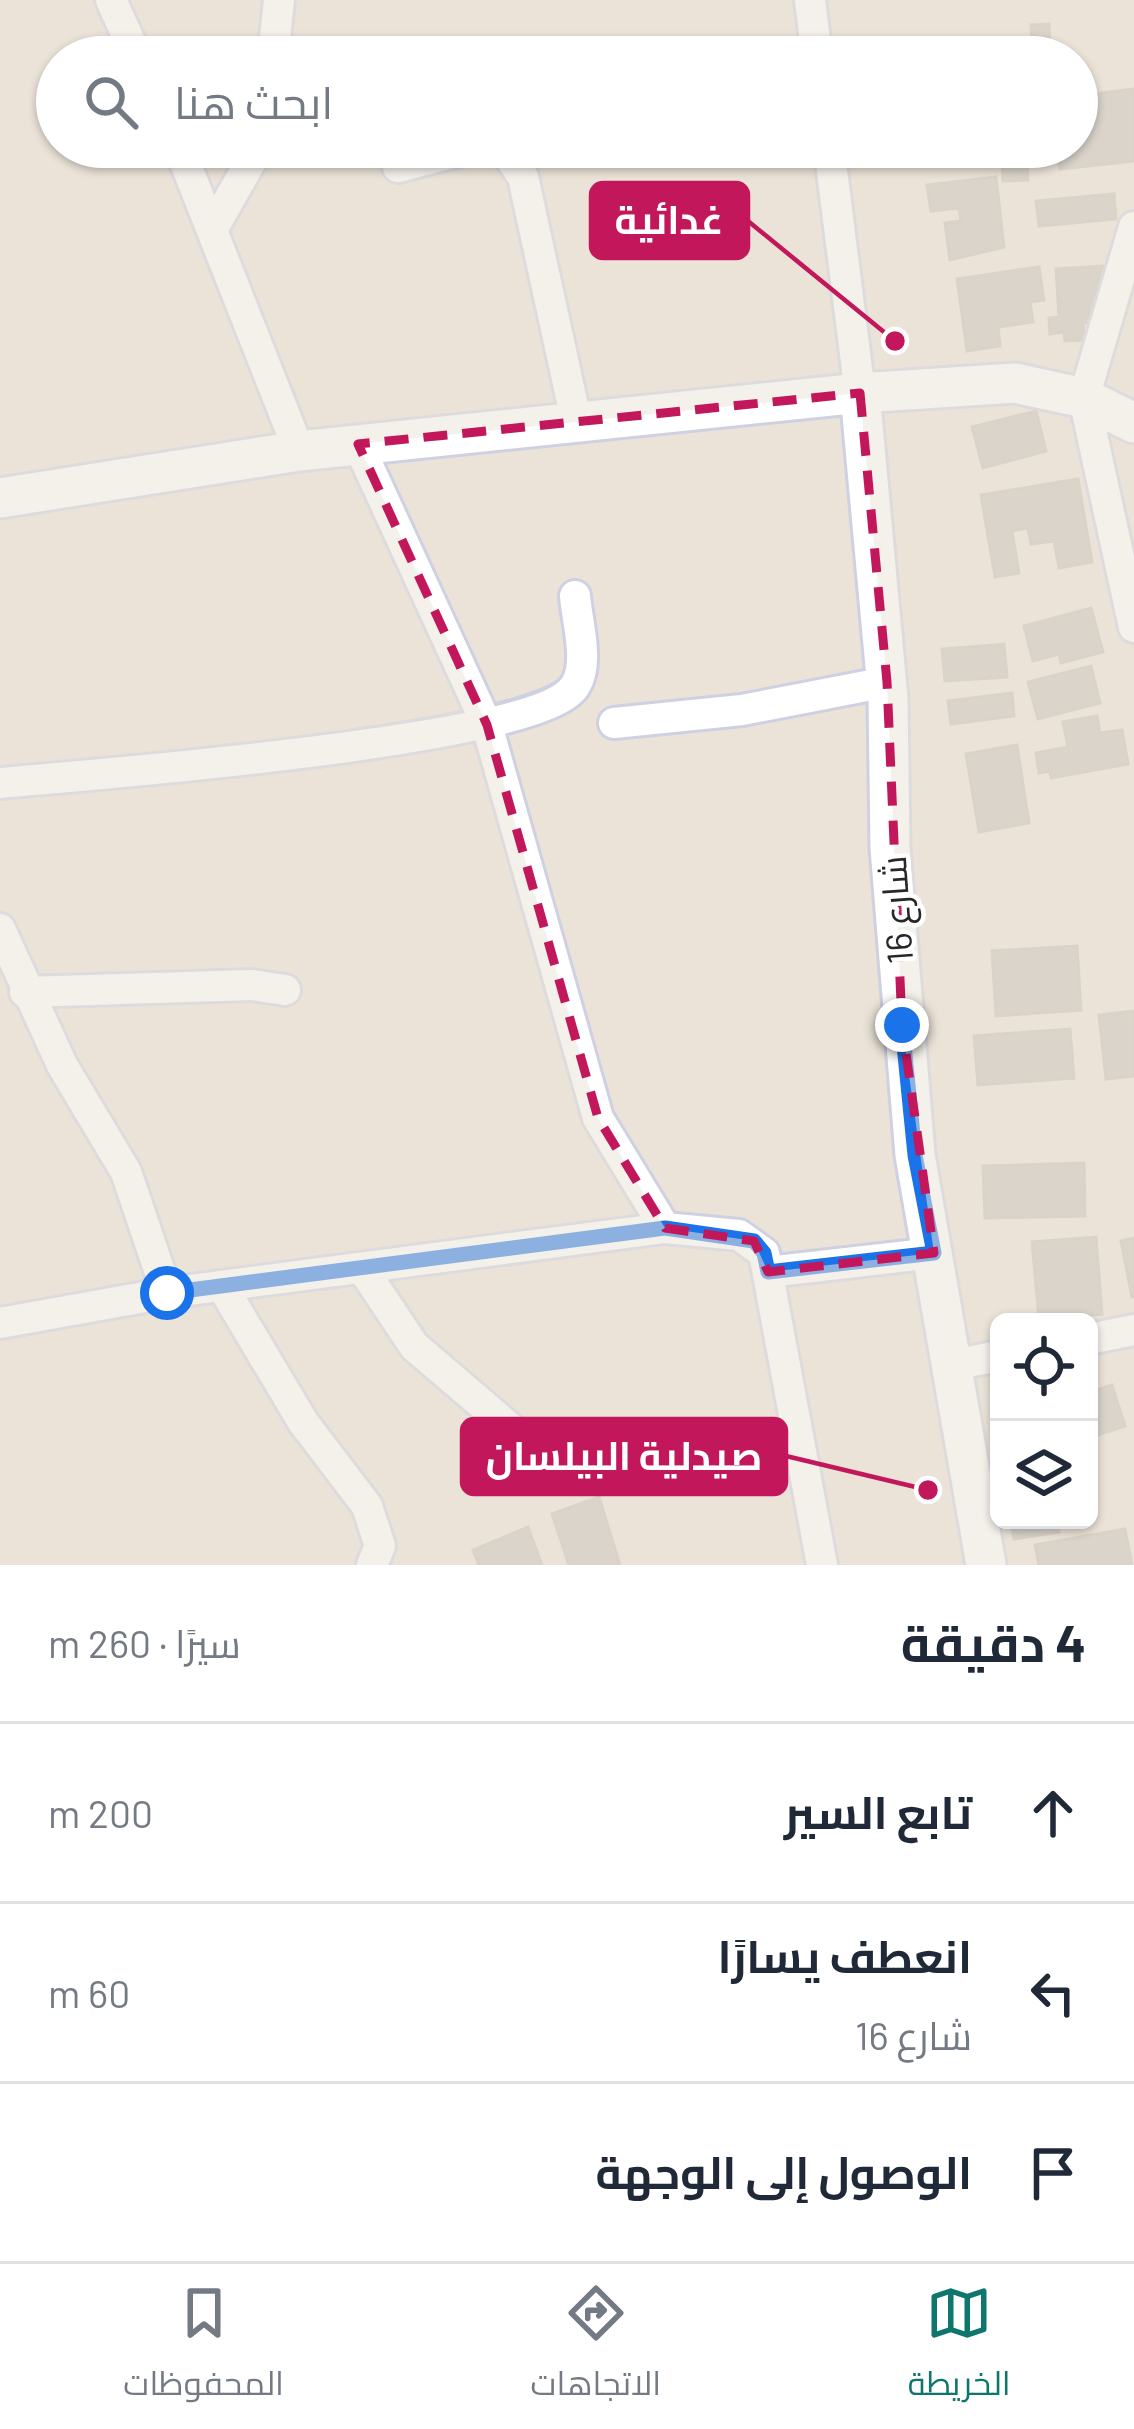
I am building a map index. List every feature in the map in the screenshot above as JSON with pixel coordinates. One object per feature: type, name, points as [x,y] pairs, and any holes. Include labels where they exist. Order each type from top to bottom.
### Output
[{"type":"street","points":[[111,0],[127,36]]},
{"type":"street","points":[[275,36],[279,0]]},
{"type":"street","points":[[810,0],[814,36]]},
{"type":"street","points":[[188,168],[299,451]]},
{"type":"street","points":[[213,228],[247,168]]},
{"type":"street","points":[[517,168],[523,177],[576,420]]},
{"type":"street","points":[[832,168],[860,393]]},
{"type":"street","points":[[1134,227],[1084,398],[1134,627]]},
{"type":"street","points":[[0,498],[299,451],[860,393],[1015,383],[1084,398],[1134,423]]},
{"type":"street","name":"شارع 16","points":[[860,393],[887,682],[902,1025],[915,1155],[986,1565]]},
{"type":"street","points":[[358,444],[487,725],[583,1080],[598,1118],[665,1228]]},
{"type":"street","points":[[0,783],[214,764],[487,725],[568,695],[578,683],[582,663],[574,596]]},
{"type":"street","points":[[614,723],[742,710],[887,682]]},
{"type":"street","points":[[0,929],[25,992],[126,1172],[167,1293]]},
{"type":"street","points":[[25,992],[252,985],[285,989]]},
{"type":"street","points":[[0,1323],[167,1293],[665,1228],[754,1241],[764,1253],[768,1272],[822,1565]]},
{"type":"street","points":[[768,1272],[934,1253]]},
{"type":"street","points":[[362,1268],[414,1346],[559,1469]]},
{"type":"street","points":[[222,1286],[303,1422],[367,1506],[380,1546],[372,1565]]},
{"type":"street","points":[[1098,1337],[1134,1330]]},
{"type":"street","points":[[952,1366],[990,1358]]},
{"type":"highlighted area","points":[[860,393],[887,682],[902,1025],[934,1253],[768,1272],[754,1241],[665,1228],[598,1118],[487,725],[358,444]]},
{"type":"building","points":[[1049,24],[1050,36],[1031,36],[1031,25]]},
{"type":"building","points":[[1134,89],[1134,161],[1098,165],[1098,93]]},
{"type":"building","points":[[1002,168],[1028,168],[1028,180],[1003,181]]},
{"type":"building","points":[[996,177],[1004,247],[950,260],[945,223],[961,221],[959,208],[931,211],[927,185]]},
{"type":"building","points":[[1114,194],[1116,219],[1039,226],[1036,201]]},
{"type":"building","points":[[1103,266],[1106,310],[1097,322],[1083,323],[1084,340],[1065,341],[1064,332],[1050,334],[1049,318],[1059,317],[1056,269]]},
{"type":"building","points":[[1039,267],[1044,300],[1030,302],[1033,322],[998,327],[1000,346],[967,351],[957,279]]},
{"type":"building","points":[[1036,411],[1046,451],[983,468],[972,427]]},
{"type":"building","points":[[1078,479],[1092,562],[1059,568],[1054,541],[1031,544],[1028,528],[1012,531],[1019,573],[995,577],[981,495]]},
{"type":"building","points":[[1091,608],[1103,652],[1061,663],[1059,654],[1033,661],[1024,626]]},
{"type":"building","points":[[1004,644],[1007,677],[945,681],[942,649]]},
{"type":"building","points":[[1091,666],[1100,703],[1038,719],[1028,682]]},
{"type":"building","points":[[1012,693],[1014,716],[951,724],[948,701]]},
{"type":"building","points":[[1097,716],[1100,733],[1122,730],[1128,764],[1051,778],[1050,771],[1039,773],[1036,753],[1068,747],[1063,722]]},
{"type":"building","points":[[1017,745],[1029,823],[979,832],[966,754]]},
{"type":"building","points":[[1077,946],[1081,1010],[996,1016],[992,951]]},
{"type":"building","points":[[1134,1011],[1134,1076],[1106,1079],[1099,1015]]},
{"type":"building","points":[[1070,1029],[1074,1078],[978,1085],[974,1036]]},
{"type":"building","points":[[1084,1163],[1085,1216],[985,1218],[983,1166]]},
{"type":"building","points":[[1096,1237],[1102,1314],[1038,1313],[1032,1242]]},
{"type":"building","points":[[1134,1238],[1134,1296],[1132,1297],[1121,1241]]},
{"type":"building","points":[[1112,1385],[1125,1426],[1098,1435],[1098,1421],[1098,1390]]},
{"type":"building","points":[[599,1497],[620,1565],[569,1565],[552,1514]]},
{"type":"building","points":[[528,1527],[542,1565],[479,1565],[473,1550]]},
{"type":"building","points":[[1012,1529],[1059,1529],[1059,1532],[1014,1539]]},
{"type":"building","points":[[1125,1529],[1132,1565],[1039,1565],[1035,1545]]},
{"type":"place","name":"غدائية","points":[[895,341]]},
{"type":"place","name":"صيدلية البيلسان","points":[[928,1490]]},
{"type":"route","points":[[167,1293],[665,1228],[739,1235],[754,1241],[764,1253],[768,1272],[934,1253],[915,1155],[902,1025]]}]
